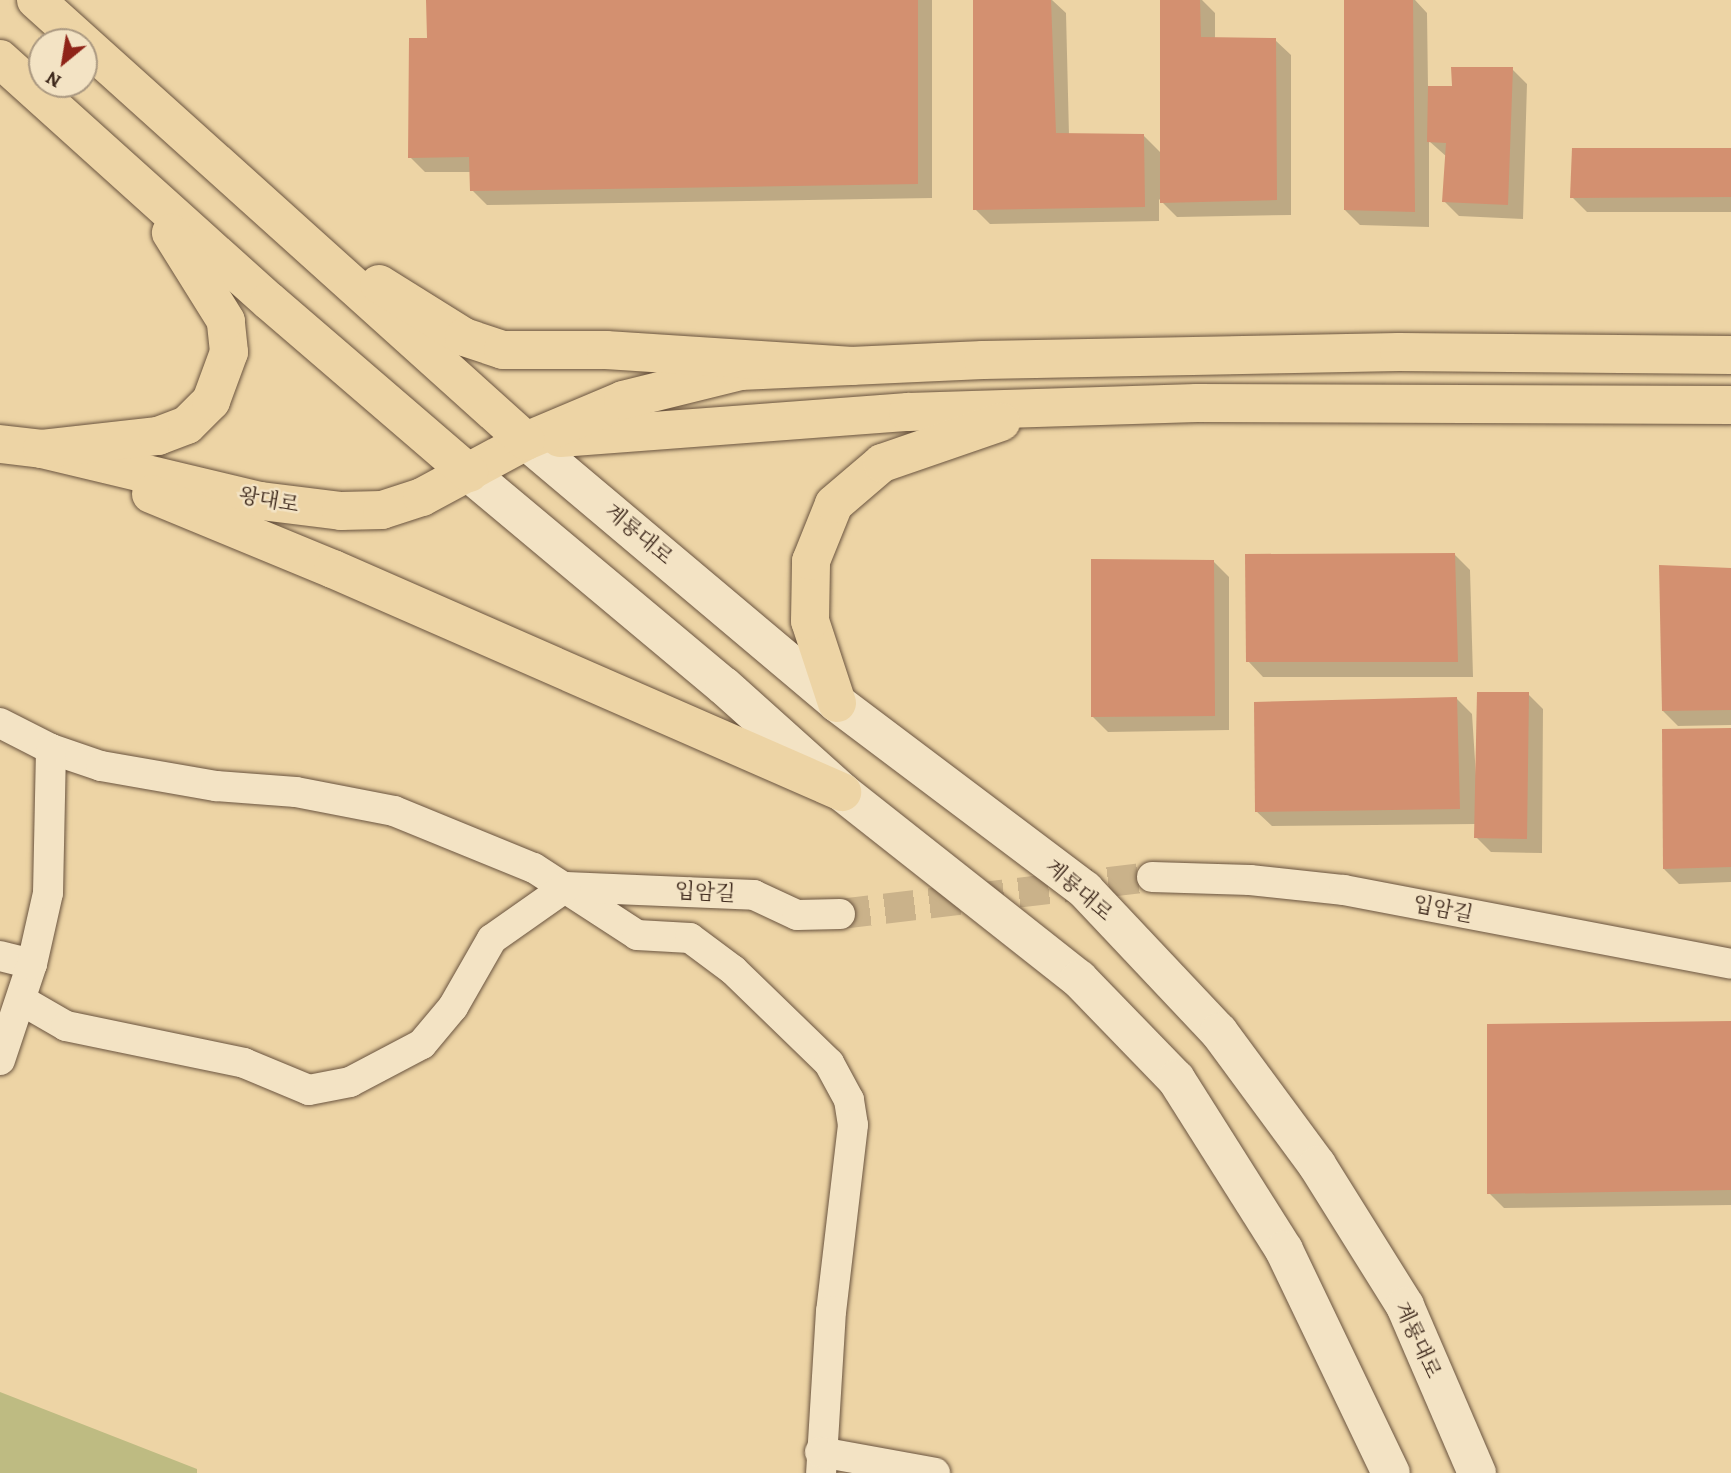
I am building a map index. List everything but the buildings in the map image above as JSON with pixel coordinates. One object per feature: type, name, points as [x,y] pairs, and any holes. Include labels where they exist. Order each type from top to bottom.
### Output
[{"type":"main road","points":[[36,0],[526,441],[744,422],[1046,408],[1239,403],[1731,405]]},
{"type":"main road","points":[[0,59],[469,473],[724,686],[842,792],[1079,979],[1176,1079],[1284,1250],[1391,1473]]},
{"type":"main road","points":[[42,449],[158,436],[187,425],[211,401],[224,376],[229,352],[226,321],[211,291],[134,179]]},
{"type":"main road","points":[[294,231],[464,337],[503,349],[606,350],[852,366],[1399,352],[1731,355]]},
{"type":"main road","name":"왕대로","points":[[0,444],[42,449],[261,500],[341,511],[382,510],[422,498],[526,441],[623,400],[740,371],[852,366]]},
{"type":"main road","points":[[838,703],[810,621],[811,561],[834,503],[882,463],[1046,408]]},
{"type":"main road","name":"계룡대로","points":[[526,441],[838,703],[1085,890],[1219,1032],[1317,1165],[1405,1306],[1477,1473]]},
{"type":"main road","points":[[42,449],[346,574],[842,792]]},
{"type":"street","points":[[0,723],[51,749],[101,766],[216,786],[296,792],[394,811],[534,868],[637,935],[690,938],[733,970],[829,1063],[849,1100],[853,1125],[831,1311],[820,1462],[935,1473]]},
{"type":"street","points":[[0,1060],[32,964],[48,892],[51,749]]},
{"type":"street","name":"입암길","points":[[1152,877],[1250,880],[1344,890],[1731,964]]},
{"type":"street","points":[[21,1000],[66,1026],[244,1063],[309,1090],[350,1082],[422,1044],[453,1007],[492,939],[566,887]]},
{"type":"street","name":"입암길","points":[[566,887],[754,895],[797,915],[840,914]]},
{"type":"street","points":[[0,956],[32,964]]},
{"type":"shaded area","points":[[0,1392],[197,1469],[197,1473],[0,1473]]},
{"type":"tunnel","points":[[840,914],[1152,877]]}]
